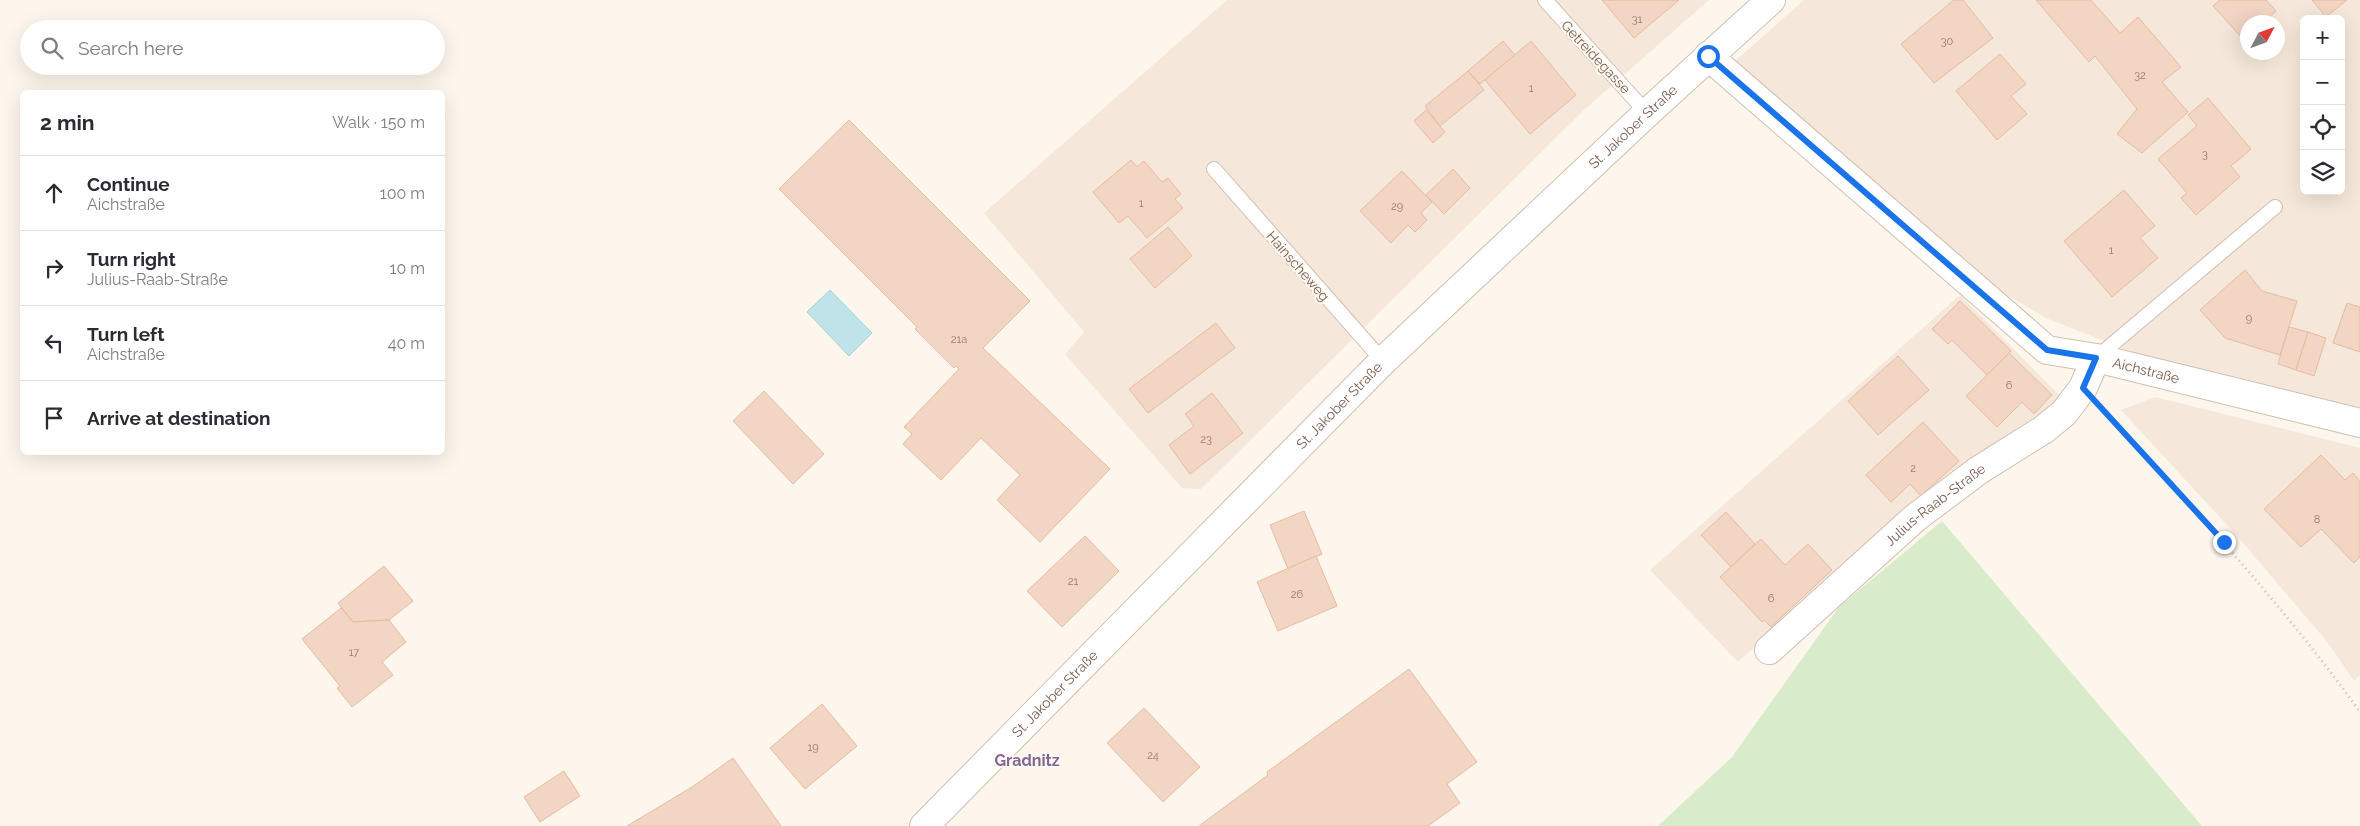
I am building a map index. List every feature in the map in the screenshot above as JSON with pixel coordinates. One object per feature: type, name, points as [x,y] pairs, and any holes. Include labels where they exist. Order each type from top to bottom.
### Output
[{"type":"street","name":"St. Jakober Straße","points":[[924,826],[1383,361],[1647,112],[1771,0]]},
{"type":"street","name":"Aichstraße","points":[[1708,56],[2047,350],[2096,358],[2360,423]]},
{"type":"street","name":"Julius-Raab-Straße","points":[[1769,650],[1915,518],[1979,470],[2042,430],[2064,412],[2083,388],[2096,358]]},
{"type":"lane","name":"Getreidegasse","points":[[1545,0],[1647,112]]},
{"type":"lane","name":"Hainscheweg","points":[[1214,169],[1383,361]]},
{"type":"lane","points":[[2096,358],[2275,207]]},
{"type":"path","points":[[2083,388],[2224,542],[2321,659],[2360,712]]},
{"type":"shaded area","points":[[1227,0],[1709,0],[1585,109],[1201,489],[1182,488],[1065,354],[1084,332],[984,213]]},
{"type":"shaded area","points":[[1804,0],[2360,0],[2360,411],[2137,354],[2046,318],[2003,293],[1733,63]]},
{"type":"shaded area","points":[[1960,295],[2062,398],[2044,416],[1912,502],[1738,662],[1650,570]]},
{"type":"shaded area","points":[[2155,397],[2360,448],[2360,675],[2354,681],[2328,643],[2238,537],[2121,410]]},
{"type":"green space","points":[[1942,521],[2202,826],[1658,826],[1732,757],[1839,607]]},
{"type":"water","points":[[830,290],[872,333],[849,356],[807,312]]},
{"type":"building","points":[[1602,0],[1679,0],[1634,38]]},
{"type":"building","points":[[1954,0],[1963,0],[1993,38],[1934,83],[1901,44]]},
{"type":"building","points":[[2036,0],[2091,0],[2120,33],[2138,17],[2181,67],[2162,82],[2188,112],[2142,153],[2117,134],[2137,109],[2095,56],[2089,62]]},
{"type":"building","points":[[2220,0],[2266,0],[2276,11],[2272,15],[2240,15],[2240,36],[2213,6]]},
{"type":"building","points":[[2312,0],[2347,0],[2328,15],[2324,15]]},
{"type":"building","points":[[1503,41],[1515,55],[1480,84],[1468,71]]},
{"type":"building","points":[[1531,41],[1576,95],[1530,134],[1485,80]]},
{"type":"building","points":[[2000,54],[2026,84],[2011,96],[2027,114],[1997,140],[1956,91]]},
{"type":"building","points":[[1468,71],[1484,90],[1440,126],[1425,106]]},
{"type":"building","points":[[2208,98],[2251,149],[2231,166],[2240,177],[2196,215],[2181,198],[2187,193],[2158,159],[2197,126],[2188,115]]},
{"type":"building","points":[[1426,110],[1445,132],[1433,143],[1414,121]]},
{"type":"building","points":[[849,120],[1030,301],[983,348],[1110,469],[1040,542],[997,500],[1020,475],[981,438],[941,480],[903,444],[912,434],[904,427],[959,369],[956,366],[954,368],[915,329],[917,327],[779,189]]},
{"type":"building","points":[[1131,160],[1137,167],[1144,161],[1162,182],[1168,178],[1181,194],[1175,199],[1183,208],[1147,238],[1128,216],[1119,223],[1093,192]]},
{"type":"building","points":[[1453,169],[1470,188],[1444,214],[1426,195]]},
{"type":"building","points":[[1402,171],[1432,202],[1421,213],[1427,220],[1415,232],[1408,225],[1391,243],[1360,211]]},
{"type":"building","points":[[2124,190],[2155,226],[2140,238],[2158,258],[2112,297],[2064,241]]},
{"type":"building","points":[[1168,227],[1192,256],[1155,288],[1130,259]]},
{"type":"building","points":[[2245,270],[2262,291],[2297,301],[2280,355],[2225,338],[2200,310]]},
{"type":"building","points":[[1960,301],[2011,351],[1987,375],[1952,340],[1948,344],[1932,329]]},
{"type":"building","points":[[2347,303],[2360,307],[2360,352],[2333,343]]},
{"type":"building","points":[[1216,323],[1235,348],[1148,413],[1129,389]]},
{"type":"building","points":[[2289,327],[2308,332],[2296,370],[2278,364]]},
{"type":"building","points":[[2308,332],[2326,338],[2314,376],[2296,370]]},
{"type":"building","points":[[2009,353],[2052,395],[2034,414],[2022,402],[1997,427],[1966,396]]},
{"type":"building","points":[[1898,356],[1929,390],[1878,435],[1848,401]]},
{"type":"building","points":[[764,391],[824,454],[793,484],[733,421]]},
{"type":"building","points":[[1212,393],[1243,433],[1190,474],[1169,445],[1194,426],[1185,414]]},
{"type":"building","points":[[1923,422],[1959,461],[1921,496],[1910,484],[1891,502],[1866,475]]},
{"type":"building","points":[[2321,455],[2345,480],[2353,473],[2360,481],[2360,557],[2354,563],[2321,529],[2301,547],[2264,509]]},
{"type":"building","points":[[1304,511],[1322,554],[1288,569],[1270,525]]},
{"type":"building","points":[[1726,512],[1755,544],[1731,567],[1701,535]]},
{"type":"building","points":[[1085,536],[1119,571],[1062,627],[1027,591]]},
{"type":"building","points":[[1761,539],[1785,565],[1808,544],[1832,570],[1771,627],[1764,620],[1762,622],[1720,577]]},
{"type":"building","points":[[1316,556],[1337,606],[1278,631],[1257,582]]},
{"type":"building","points":[[384,566],[413,601],[389,620],[353,622],[338,603]]},
{"type":"building","points":[[341,608],[353,622],[389,620],[406,642],[382,662],[393,675],[352,707],[337,688],[340,686],[302,639]]},
{"type":"building","points":[[1409,669],[1477,762],[1447,784],[1460,803],[1428,826],[1199,826],[1268,775],[1267,772]]},
{"type":"building","points":[[822,704],[857,746],[805,789],[770,748]]},
{"type":"building","points":[[1144,708],[1200,767],[1163,802],[1107,743]]},
{"type":"building","points":[[733,758],[781,826],[627,826],[692,787]]},
{"type":"building","points":[[564,771],[580,796],[540,822],[524,797]]},
{"type":"district","name":"Gradnitz","points":[[1027,760]]},
{"type":"route","points":[[1708,56],[2047,350],[2096,358],[2083,388],[2224,542]]}]
